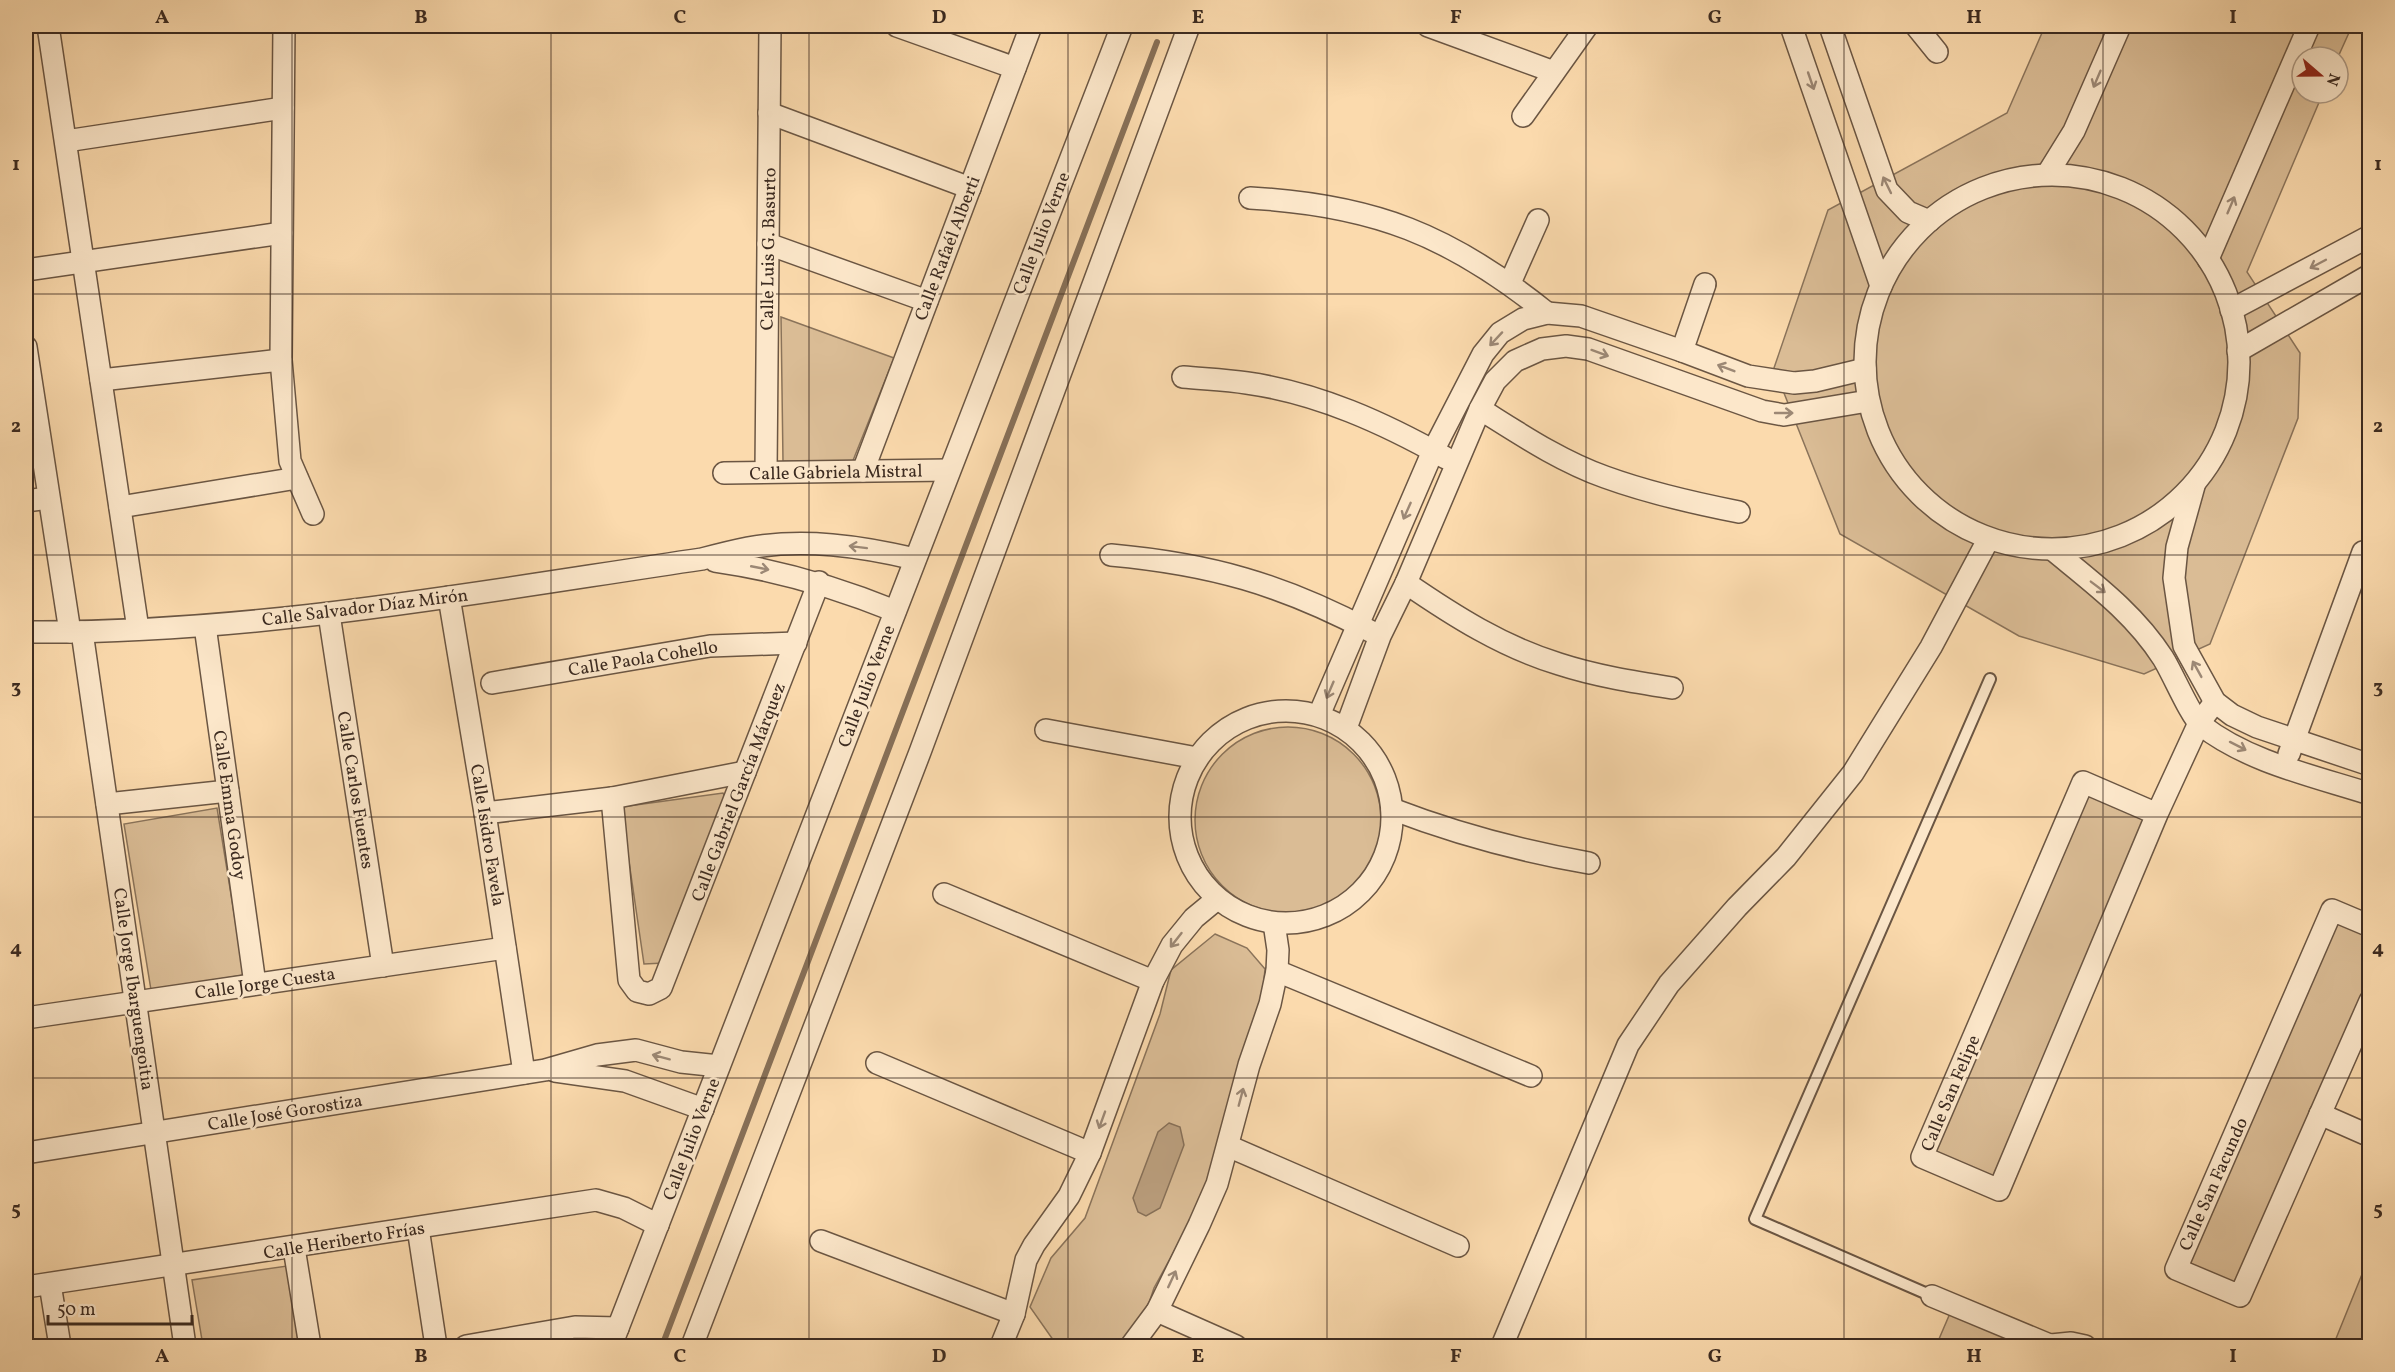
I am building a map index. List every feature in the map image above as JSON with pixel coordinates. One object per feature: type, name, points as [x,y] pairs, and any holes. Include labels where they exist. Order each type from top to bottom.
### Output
[{"type":"street","points":[[48,26],[138,629]]},
{"type":"street","points":[[284,26],[281,360],[290,461],[313,514]]},
{"type":"street","name":"Calle Luis G. Basurto","points":[[766,472],[770,26]]},
{"type":"street","points":[[897,26],[1015,68]]},
{"type":"street","name":"Calle Rafaél Alberti","points":[[863,471],[1031,26]]},
{"type":"street","name":"Calle Julio Verne","points":[[615,1337],[1122,26]]},
{"type":"street","points":[[692,1347],[925,741],[1189,26]]},
{"type":"street","points":[[1428,26],[1554,72]]},
{"type":"street","points":[[1523,116],[1587,26]]},
{"type":"street","points":[[1791,26],[1881,286]]},
{"type":"street","points":[[1830,26],[1887,190],[1908,212],[1929,221]]},
{"type":"street","points":[[1917,26],[1937,52]]},
{"type":"street","points":[[2048,173],[2074,132],[2120,26]]},
{"type":"street","points":[[2208,259],[2309,26]]},
{"type":"street","points":[[66,141],[283,108]]},
{"type":"street","points":[[769,113],[970,188]]},
{"type":"street","points":[[2048,173],[2091,178],[2119,187],[2145,199],[2176,222],[2190,236],[2208,259],[2222,283],[2231,310],[2238,351],[2237,387],[2229,422],[2215,455],[2194,484],[2171,507],[2145,525],[2116,539],[2085,547],[2053,550],[2016,547],[1988,540],[1953,523],[1907,483],[1890,458],[1877,430],[1868,401],[1865,369],[1868,326],[1881,286],[1894,262],[1910,240],[1929,221],[1959,200],[1991,185],[2048,173]]},
{"type":"street","points":[[1250,198],[1319,204],[1387,220],[1440,242],[1471,258],[1510,283],[1547,313]]},
{"type":"street","points":[[1510,283],[1538,220]]},
{"type":"street","points":[[26,270],[282,233]]},
{"type":"street","points":[[2231,310],[2370,236]]},
{"type":"street","points":[[768,244],[927,301]]},
{"type":"street","points":[[2238,351],[2370,275]]},
{"type":"street","points":[[1682,351],[1705,284]]},
{"type":"street","points":[[1319,715],[1433,451],[1483,354],[1500,333],[1523,319],[1547,313],[1581,316],[1748,376],[1794,383],[1815,381],[1865,369]]},
{"type":"street","points":[[1346,728],[1380,636],[1406,583],[1480,409],[1495,381],[1515,361],[1542,349],[1566,346],[1588,349],[1762,411],[1784,415],[1868,401]]},
{"type":"street","name":"Calle Jorge Ibarguengoitia","points":[[26,347],[27,372],[48,498],[76,632],[107,804],[185,1347]]},
{"type":"street","points":[[101,380],[281,360]]},
{"type":"street","points":[[1183,377],[1249,383],[1314,398],[1377,421],[1457,464]]},
{"type":"street","points":[[1480,409],[1539,447],[1603,477],[1670,498],[1739,512]]},
{"type":"street","name":"Calle Gabriela Mistral","points":[[724,473],[949,470]]},
{"type":"street","points":[[120,507],[297,478]]},
{"type":"street","points":[[2194,484],[2176,547],[2174,578],[2184,646],[2215,702],[2232,715],[2258,728],[2370,765]]},
{"type":"street","points":[[26,501],[48,498]]},
{"type":"street","points":[[1502,1347],[1628,1046],[1669,984],[1737,907],[1786,857],[1853,773],[1931,647],[1988,540]]},
{"type":"street","name":"Calle Salvador Díaz Mirón","points":[[26,632],[205,626],[329,614],[702,559],[748,548],[790,544],[853,547],[915,559]]},
{"type":"street","points":[[2053,550],[2113,598],[2134,620],[2163,658],[2199,723],[2249,752],[2370,794]]},
{"type":"street","points":[[2284,766],[2363,552]]},
{"type":"street","points":[[1111,555],[1163,560],[1214,569],[1274,587],[1312,602],[1380,636]]},
{"type":"street","name":"Calle Salvador Díaz Mirón","points":[[702,559],[761,568],[819,582],[895,611]]},
{"type":"street","name":"Calle Gabriel García Márquez","points":[[612,798],[629,980],[637,991],[649,994],[661,988],[819,582]]},
{"type":"street","points":[[1406,583],[1454,616],[1505,643],[1537,656],[1614,679],[1672,687]]},
{"type":"street","name":"Calle Isidro Favela","points":[[449,597],[485,813],[524,1073]]},
{"type":"street","name":"Calle Carlos Fuentes","points":[[329,614],[383,966]]},
{"type":"street","name":"Calle Emma Godoy","points":[[205,626],[255,984]]},
{"type":"street","name":"Calle Paola Cohello","points":[[492,683],[710,646],[796,643]]},
{"type":"street","points":[[2163,658],[2184,646]]},
{"type":"street","name":"Calle San Felipe","points":[[2157,814],[2083,782],[1922,1157],[1999,1190],[2157,814],[2199,723],[2215,702]]},
{"type":"street","points":[[1292,710],[1319,715],[1346,728],[1364,744],[1378,763],[1388,786],[1392,809],[1390,840],[1378,869],[1359,894],[1334,912],[1305,922],[1274,923],[1244,915],[1217,899],[1200,880],[1187,857],[1180,832],[1180,806],[1186,781],[1197,758],[1216,737],[1238,721],[1265,712],[1292,710]]},
{"type":"street","points":[[1046,730],[1197,758]]},
{"type":"street","points":[[485,813],[612,798],[745,772]]},
{"type":"street","points":[[107,804],[228,791]]},
{"type":"street","points":[[1392,809],[1488,842],[1589,864]]},
{"type":"street","points":[[944,894],[1153,981]]},
{"type":"street","points":[[1001,1347],[1014,1314],[1026,1260],[1069,1196],[1090,1153],[1153,981],[1172,945],[1194,918],[1217,899]]},
{"type":"street","name":"Calle San Facundo","points":[[2370,926],[2332,910],[2176,1269],[2240,1296],[2370,1001]]},
{"type":"street","points":[[1131,1347],[1157,1311],[1217,1184],[1249,1065],[1270,1004],[1277,971],[1278,950],[1274,923]]},
{"type":"street","name":"Calle Jorge Cuesta","points":[[26,1018],[505,948]]},
{"type":"street","points":[[1277,971],[1531,1076]]},
{"type":"street","name":"Calle José Gorostiza","points":[[26,1153],[545,1070],[597,1055],[636,1050],[681,1062],[719,1066]]},
{"type":"street","points":[[877,1063],[1090,1153]]},
{"type":"street","name":"Calle José Gorostiza","points":[[545,1070],[625,1081],[703,1109]]},
{"type":"street","points":[[2320,1114],[2370,1136]]},
{"type":"street","points":[[1228,1146],[1458,1246]]},
{"type":"street","name":"Calle Heriberto Frías","points":[[26,1287],[294,1248],[596,1200],[624,1208],[658,1225]]},
{"type":"street","points":[[418,1228],[436,1347]]},
{"type":"street","points":[[821,1241],[1014,1314]]},
{"type":"street","points":[[294,1248],[310,1347]]},
{"type":"street","points":[[50,1284],[60,1347]]},
{"type":"street","points":[[1932,1296],[2042,1344],[2071,1343],[2085,1347]]},
{"type":"street","points":[[1157,1311],[1236,1347]]},
{"type":"street","points":[[466,1347],[575,1327],[615,1337]]},
{"type":"lane","points":[[1932,1296],[1755,1219],[1990,679]]},
{"type":"shaded area","points":[[2045,26],[2352,26],[2343,45],[2290,45],[2290,105],[2318,105],[2247,272],[2300,353],[2298,418],[2210,644],[2144,674],[2019,636],[1840,534],[1774,368],[1828,210],[2007,113]]},
{"type":"shaded area","points":[[781,317],[894,358],[852,463],[783,461]]},
{"type":"shaded area","points":[[1297,727],[1324,734],[1340,742],[1354,754],[1366,768],[1374,784],[1380,802],[1380,838],[1374,856],[1366,872],[1354,886],[1340,898],[1324,906],[1306,912],[1279,913],[1252,906],[1236,898],[1210,872],[1196,838],[1195,811],[1202,784],[1210,768],[1236,742],[1270,728]]},
{"type":"shaded area","points":[[723,793],[727,801],[664,963],[644,964],[621,807]]},
{"type":"shaded area","points":[[2087,795],[2148,817],[1997,1179],[1934,1152]]},
{"type":"shaded area","points":[[217,808],[244,975],[151,990],[124,824]]},
{"type":"shaded area","points":[[2331,915],[2369,929],[2369,990],[2241,1298],[2178,1272]]},
{"type":"shaded area","points":[[1215,934],[1247,948],[1265,969],[1261,1011],[1205,1195],[1154,1288],[1139,1333],[1114,1346],[1056,1344],[1030,1307],[1051,1258],[1085,1218],[1160,1014],[1171,970]]},
{"type":"shaded area","points":[[1169,1123],[1180,1127],[1184,1145],[1160,1208],[1146,1216],[1138,1212],[1133,1198],[1158,1132]]},
{"type":"shaded area","points":[[2369,1257],[2369,1346],[2333,1346]]},
{"type":"shaded area","points":[[287,1266],[299,1346],[203,1346],[192,1280]]},
{"type":"shaded area","points":[[1951,1311],[2028,1346],[1936,1346]]},
{"type":"waterway","points":[[662,1346],[1157,42]]}]
